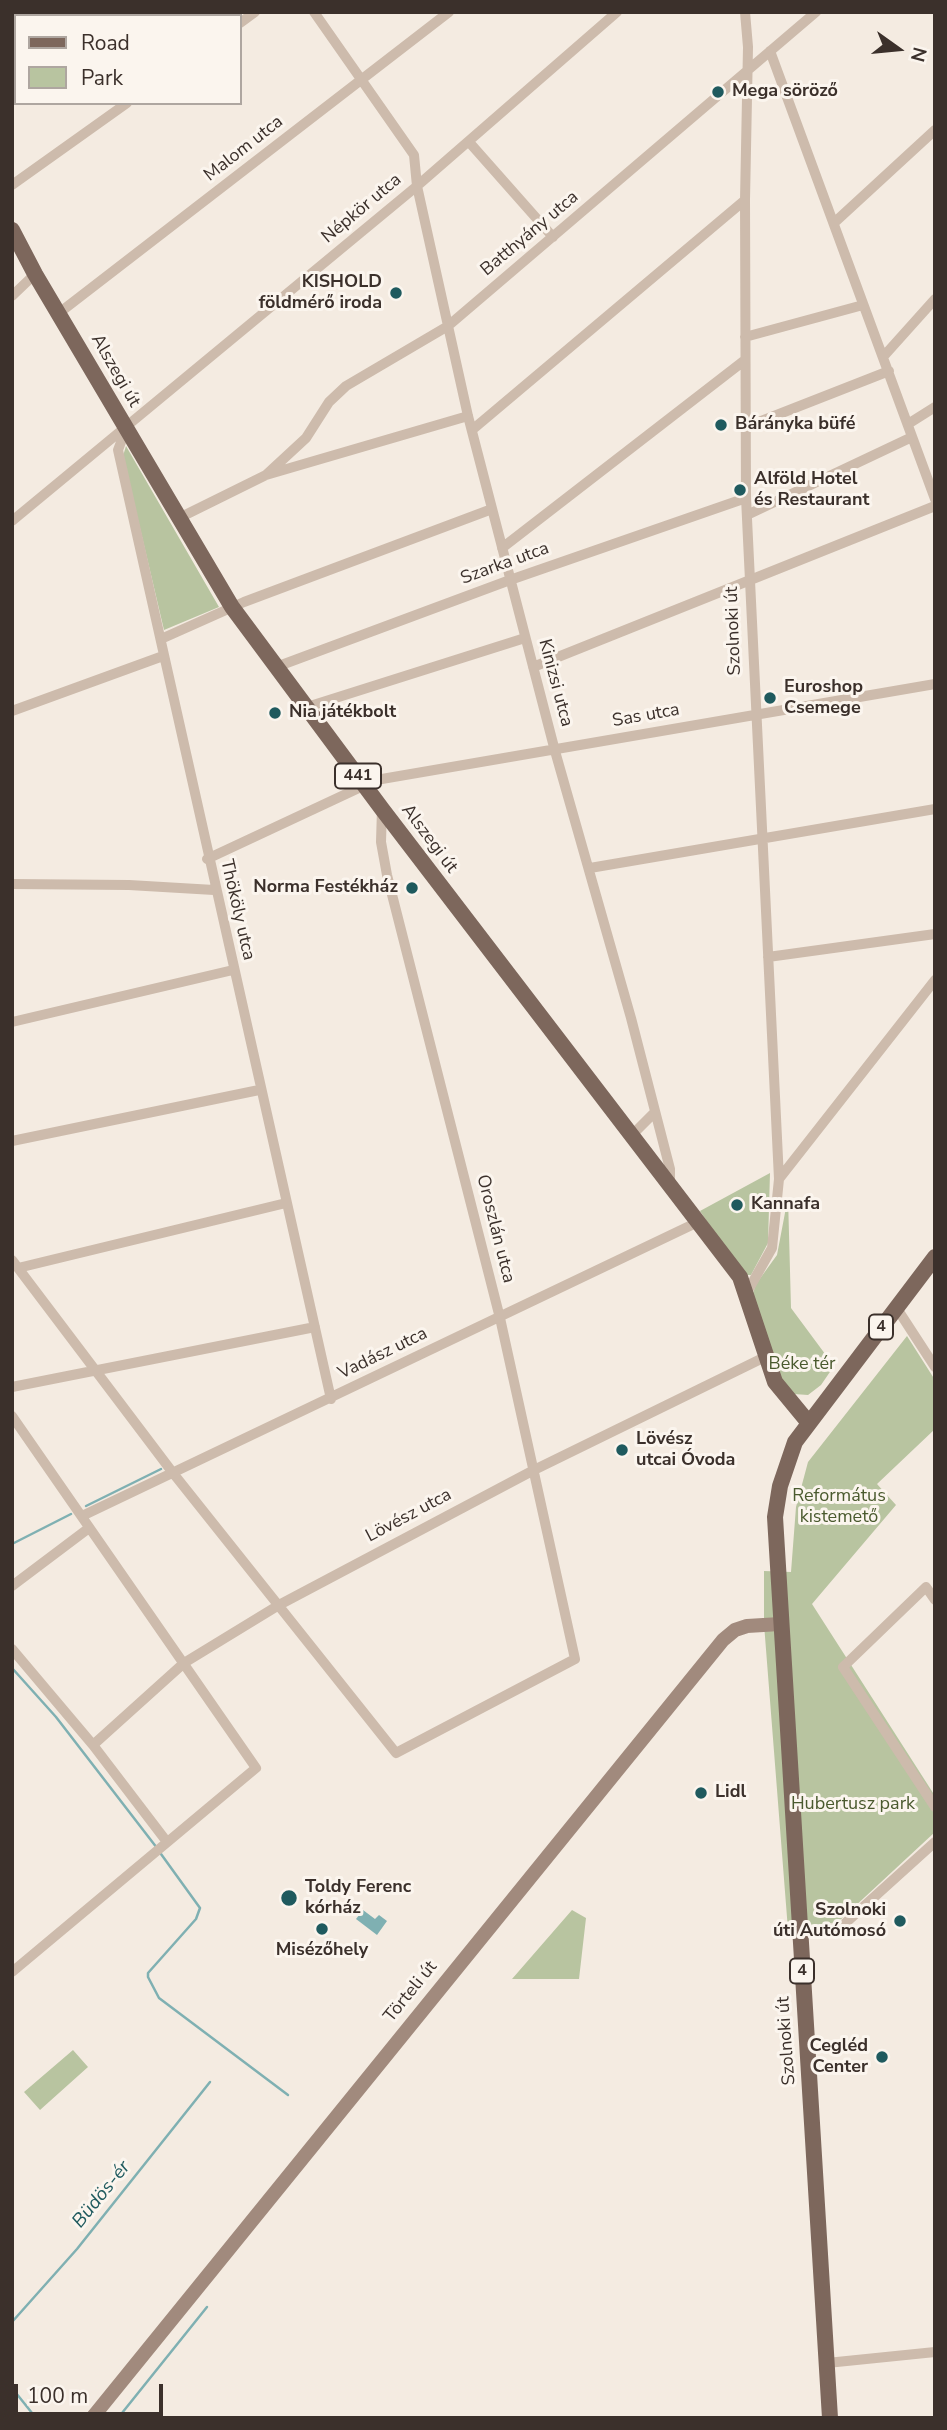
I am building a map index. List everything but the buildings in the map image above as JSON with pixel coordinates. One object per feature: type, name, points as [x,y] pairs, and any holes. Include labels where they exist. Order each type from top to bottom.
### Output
[{"type":"main road","name":"Alszegi út","points":[[12,230],[35,274],[232,607],[382,809],[740,1277],[783,1396],[808,1422]]},
{"type":"main road","name":"4","points":[[808,1422],[935,1258]]},
{"type":"main road","points":[[783,1396],[793,1403],[815,1406],[828,1396]]},
{"type":"main road","name":"Szolnoki út","points":[[808,1422],[790,1455],[780,1486],[775,1517],[830,2418]]},
{"type":"main road","name":"Törteli út","points":[[92,2418],[723,1640],[747,1626],[780,1624]]},
{"type":"street","name":"Kinizsi utca","points":[[314,12],[414,155],[417,186],[468,416],[555,751],[590,868],[670,1169],[670,1185]]},
{"type":"street","name":"Malom utca","points":[[59,313],[449,12]]},
{"type":"street","name":"Népkör utca","points":[[12,521],[417,186],[617,12]]},
{"type":"street","name":"Szolnoki út","points":[[745,12],[748,73],[745,200],[746,498],[779,1179],[772,1248],[746,1294]]},
{"type":"street","name":"Batthyány utca","points":[[266,475],[306,438],[328,402],[346,386],[448,326],[748,73],[816,12]]},
{"type":"street","points":[[770,51],[935,499]]},
{"type":"street","points":[[12,186],[124,105]]},
{"type":"street","points":[[835,222],[935,130]]},
{"type":"street","points":[[469,142],[553,237]]},
{"type":"street","points":[[472,430],[745,200]]},
{"type":"street","points":[[12,296],[35,274]]},
{"type":"street","points":[[883,357],[935,299]]},
{"type":"street","points":[[745,337],[863,304]]},
{"type":"street","points":[[502,548],[745,360]]},
{"type":"street","points":[[746,427],[889,371]]},
{"type":"street","points":[[908,424],[935,407]]},
{"type":"street","points":[[179,518],[266,475],[468,416]]},
{"type":"street","name":"Thököly utca","points":[[126,429],[118,450],[207,859],[331,1399]]},
{"type":"street","points":[[747,515],[912,437]]},
{"type":"street","name":"Szarka utca","points":[[276,667],[510,580],[746,498]]},
{"type":"street","points":[[533,667],[935,506]]},
{"type":"street","points":[[161,639],[232,607],[492,509]]},
{"type":"street","points":[[307,707],[525,638]]},
{"type":"street","points":[[12,711],[163,656]]},
{"type":"street","name":"Sas utca","points":[[207,859],[376,780],[935,684]]},
{"type":"street","points":[[590,868],[935,808]]},
{"type":"street","name":"Oroszlán utca","points":[[279,1605],[396,1754],[575,1659],[500,1318],[387,875],[381,842],[382,809]]},
{"type":"street","points":[[12,884],[129,885],[214,890]]},
{"type":"street","points":[[768,957],[935,934]]},
{"type":"street","points":[[12,1022],[233,970]]},
{"type":"street","points":[[779,1179],[935,980]]},
{"type":"street","points":[[12,1141],[259,1090]]},
{"type":"street","points":[[632,1135],[655,1112]]},
{"type":"street","points":[[279,1605],[173,1473],[15,1264],[286,1203]]},
{"type":"street","name":"Vadász utca","points":[[82,1516],[698,1222]]},
{"type":"street","points":[[896,1307],[935,1367]]},
{"type":"street","points":[[12,1387],[315,1327]]},
{"type":"street","name":"Lövész utca","points":[[93,1745],[184,1663],[279,1605],[534,1470],[767,1356]]},
{"type":"street","points":[[12,1416],[256,1768],[12,1972]]},
{"type":"street","points":[[12,1586],[89,1528]]},
{"type":"street","points":[[935,1600],[926,1587],[843,1667],[935,1807]]},
{"type":"street","points":[[12,1650],[93,1745],[165,1844]]},
{"type":"street","points":[[800,1935],[841,1927],[935,1842]]},
{"type":"street","points":[[827,2363],[935,2352]]},
{"type":"green space","points":[[126,446],[219,607],[164,630],[123,456]]},
{"type":"green space","points":[[770,1173],[768,1243],[751,1275],[743,1275],[700,1211]]},
{"type":"green space","name":"Béke tér","points":[[788,1197],[791,1308],[834,1366],[821,1385],[808,1395],[794,1394],[779,1380],[753,1293],[756,1284],[777,1255]]},
{"type":"green space","name":"Hubertusz park","points":[[907,1336],[935,1380],[935,1429],[877,1484],[896,1505],[812,1604],[935,1796],[935,1832],[838,1922],[788,1930],[764,1624],[764,1571],[791,1572],[796,1507],[808,1462]]},
{"type":"green space","points":[[572,1910],[586,1918],[579,1979],[512,1979]]},
{"type":"green space","points":[[73,2050],[88,2067],[40,2110],[24,2092]]},
{"type":"water","points":[[363,1910],[375,1919],[379,1915],[387,1921],[377,1935],[356,1919]]},
{"type":"waterway","points":[[86,1506],[161,1469]]},
{"type":"waterway","points":[[12,1544],[71,1514]]},
{"type":"waterway","points":[[12,1668],[56,1717],[157,1848]]},
{"type":"waterway","points":[[161,1854],[200,1908],[196,1919],[148,1973],[159,1998],[288,2095]]},
{"type":"waterway","name":"Büdös-ér","points":[[12,2322],[77,2249],[210,2082]]},
{"type":"waterway","points":[[118,2418],[207,2307]]},
{"type":"waterway","points":[[12,2388],[36,2418]]},
{"type":"place","name":"Mega söröző","points":[[718,92]]},
{"type":"place","name":"KISHOLD földmérő iroda","points":[[396,293]]},
{"type":"place","name":"Bárányka büfé","points":[[721,425]]},
{"type":"place","name":"Alföld Hotel és Restaurant","points":[[740,490]]},
{"type":"place","name":"Euroshop Csemege","points":[[770,698]]},
{"type":"place","name":"Nia játékbolt","points":[[275,713]]},
{"type":"place","name":"Norma Festékház","points":[[412,888]]},
{"type":"place","name":"Kannafa","points":[[737,1205]]},
{"type":"place","name":"Lövész utcai Óvoda","points":[[622,1450]]},
{"type":"place","name":"Lidl","points":[[701,1793]]},
{"type":"place","name":"Toldy Ferenc kórház","points":[[289,1898]]},
{"type":"place","name":"Szolnoki úti Autómosó","points":[[900,1921]]},
{"type":"place","name":"Misézőhely","points":[[322,1929]]},
{"type":"place","name":"Cegléd Center","points":[[882,2057]]},
{"type":"park label","name":"Református kistemető","points":[[839,1507]]}]
